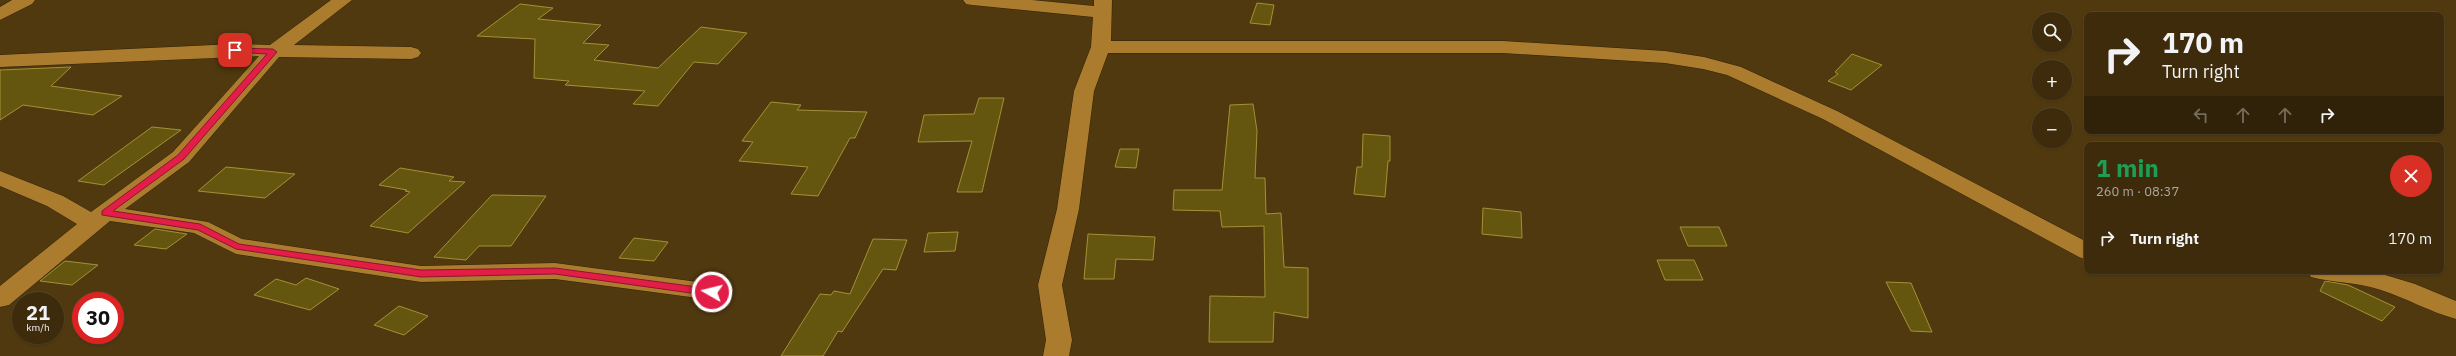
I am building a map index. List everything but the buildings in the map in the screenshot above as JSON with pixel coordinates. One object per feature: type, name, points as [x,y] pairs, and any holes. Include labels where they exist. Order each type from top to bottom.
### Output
[{"type":"street","points":[[0,14],[26,0]]},
{"type":"street","points":[[0,299],[99,218],[181,157],[273,52],[343,0]]},
{"type":"street","points":[[972,0],[1103,6],[1101,47],[1084,91],[1068,209],[1050,285],[1058,340],[1056,356]]},
{"type":"street","points":[[1101,47],[1503,47],[1658,56],[1704,64],[1734,72],[1830,115],[2084,250]]},
{"type":"street","points":[[0,61],[228,50],[273,52],[411,53]]},
{"type":"street","points":[[0,178],[99,218],[200,227],[236,246],[421,274],[555,271],[712,292]]},
{"type":"street","points":[[2355,274],[2424,295],[2456,311]]},
{"type":"route","points":[[235,50],[273,52],[181,157],[105,213],[200,227],[236,246],[421,274],[555,271],[712,292]]}]
